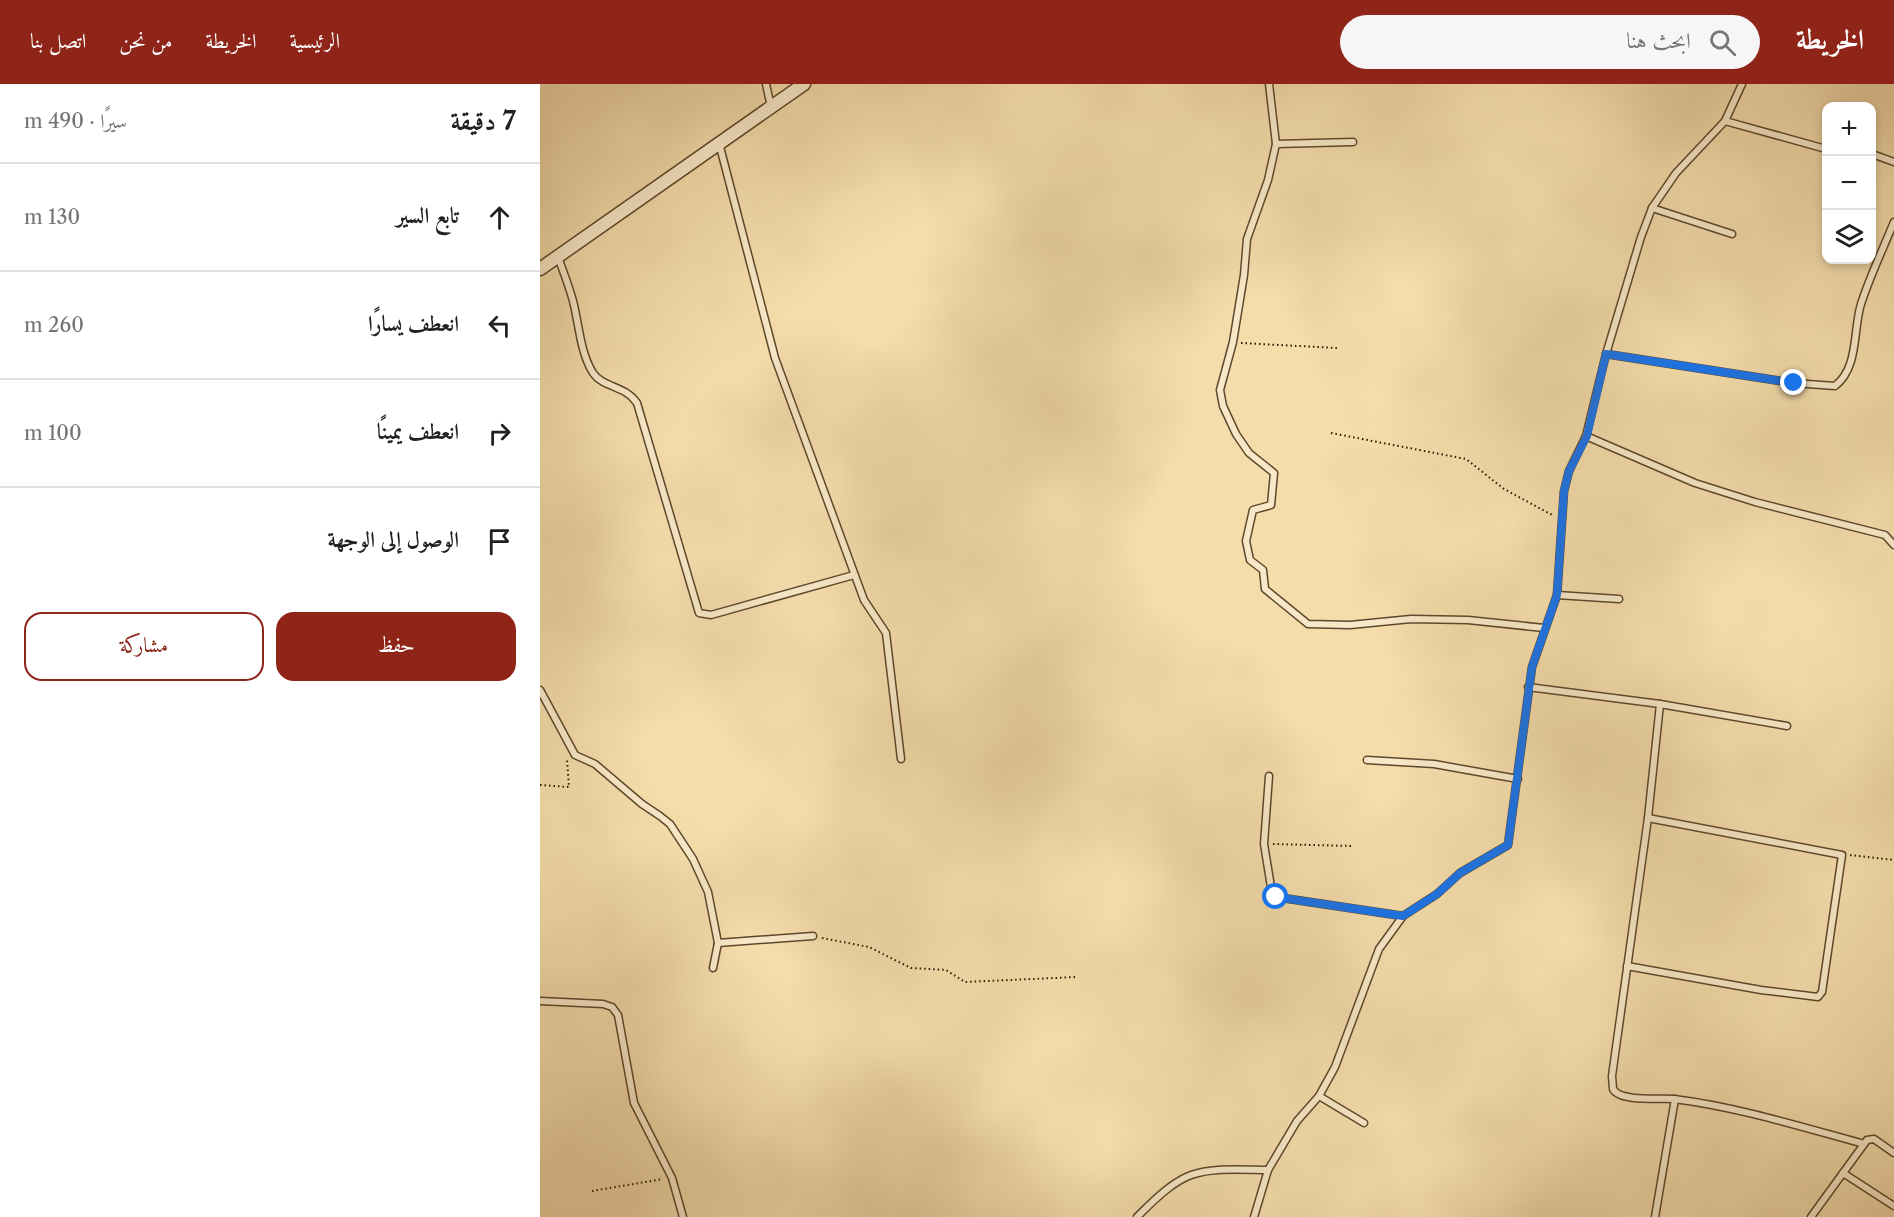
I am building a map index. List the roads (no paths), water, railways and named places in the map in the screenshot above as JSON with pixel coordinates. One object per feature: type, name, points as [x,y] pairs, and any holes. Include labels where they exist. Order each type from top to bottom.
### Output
[{"type":"street","points":[[540,269],[804,84]]},
{"type":"lane","points":[[766,84],[771,107]]},
{"type":"lane","points":[[1269,84],[1276,144],[1268,180],[1247,239],[1244,275],[1233,342],[1220,384],[1223,406],[1236,434],[1249,453],[1274,473],[1271,505],[1253,510],[1246,541],[1250,560],[1263,570],[1264,587],[1267,592],[1308,624],[1339,625],[1410,619],[1468,620],[1544,628]]},
{"type":"lane","points":[[1254,1217],[1268,1170],[1297,1121],[1319,1096],[1335,1067],[1379,949],[1403,916],[1437,894],[1460,873],[1506,849],[1511,837],[1528,687],[1544,628],[1557,595],[1561,520],[1569,471],[1587,436],[1606,354],[1652,208],[1676,173],[1725,121],[1742,84]]},
{"type":"lane","points":[[1725,121],[1822,148]]},
{"type":"lane","points":[[1276,144],[1353,142]]},
{"type":"lane","points":[[719,143],[775,358],[864,600],[886,633],[902,759]]},
{"type":"lane","points":[[1876,155],[1894,162]]},
{"type":"lane","points":[[1652,208],[1732,234]]},
{"type":"lane","points":[[1606,354],[1794,383],[1835,386],[1843,377],[1853,353],[1861,304],[1894,222]]},
{"type":"lane","points":[[558,257],[573,300],[586,359],[594,375],[607,384],[624,389],[638,403],[699,613],[711,615],[854,575]]},
{"type":"lane","points":[[1587,436],[1695,483],[1755,502],[1886,535],[1894,545]]},
{"type":"lane","points":[[1557,595],[1619,599]]},
{"type":"lane","points":[[1528,687],[1660,705],[1787,726]]},
{"type":"lane","points":[[540,690],[575,755],[596,764],[642,804],[670,824],[702,876],[718,943],[713,968]]},
{"type":"lane","points":[[1660,705],[1648,818],[1612,1089],[1622,1096],[1675,1099],[1766,1118],[1864,1144]]},
{"type":"lane","points":[[1367,760],[1434,764],[1518,779]]},
{"type":"lane","points":[[1269,776],[1264,844],[1269,885],[1276,897],[1403,916]]},
{"type":"lane","points":[[1627,966],[1761,990],[1818,997],[1822,992],[1842,855],[1648,818]]},
{"type":"lane","points":[[718,943],[813,936]]},
{"type":"lane","points":[[540,991],[541,1000],[603,1004],[612,1007],[618,1015],[634,1102],[672,1178],[683,1217]]},
{"type":"lane","points":[[1319,1096],[1364,1123]]},
{"type":"lane","points":[[1655,1217],[1675,1099]]},
{"type":"lane","points":[[1811,1217],[1864,1144],[1872,1139],[1894,1153]]},
{"type":"lane","points":[[1137,1217],[1168,1188],[1197,1172],[1268,1170]]},
{"type":"lane","points":[[1843,1173],[1894,1206]]}]
